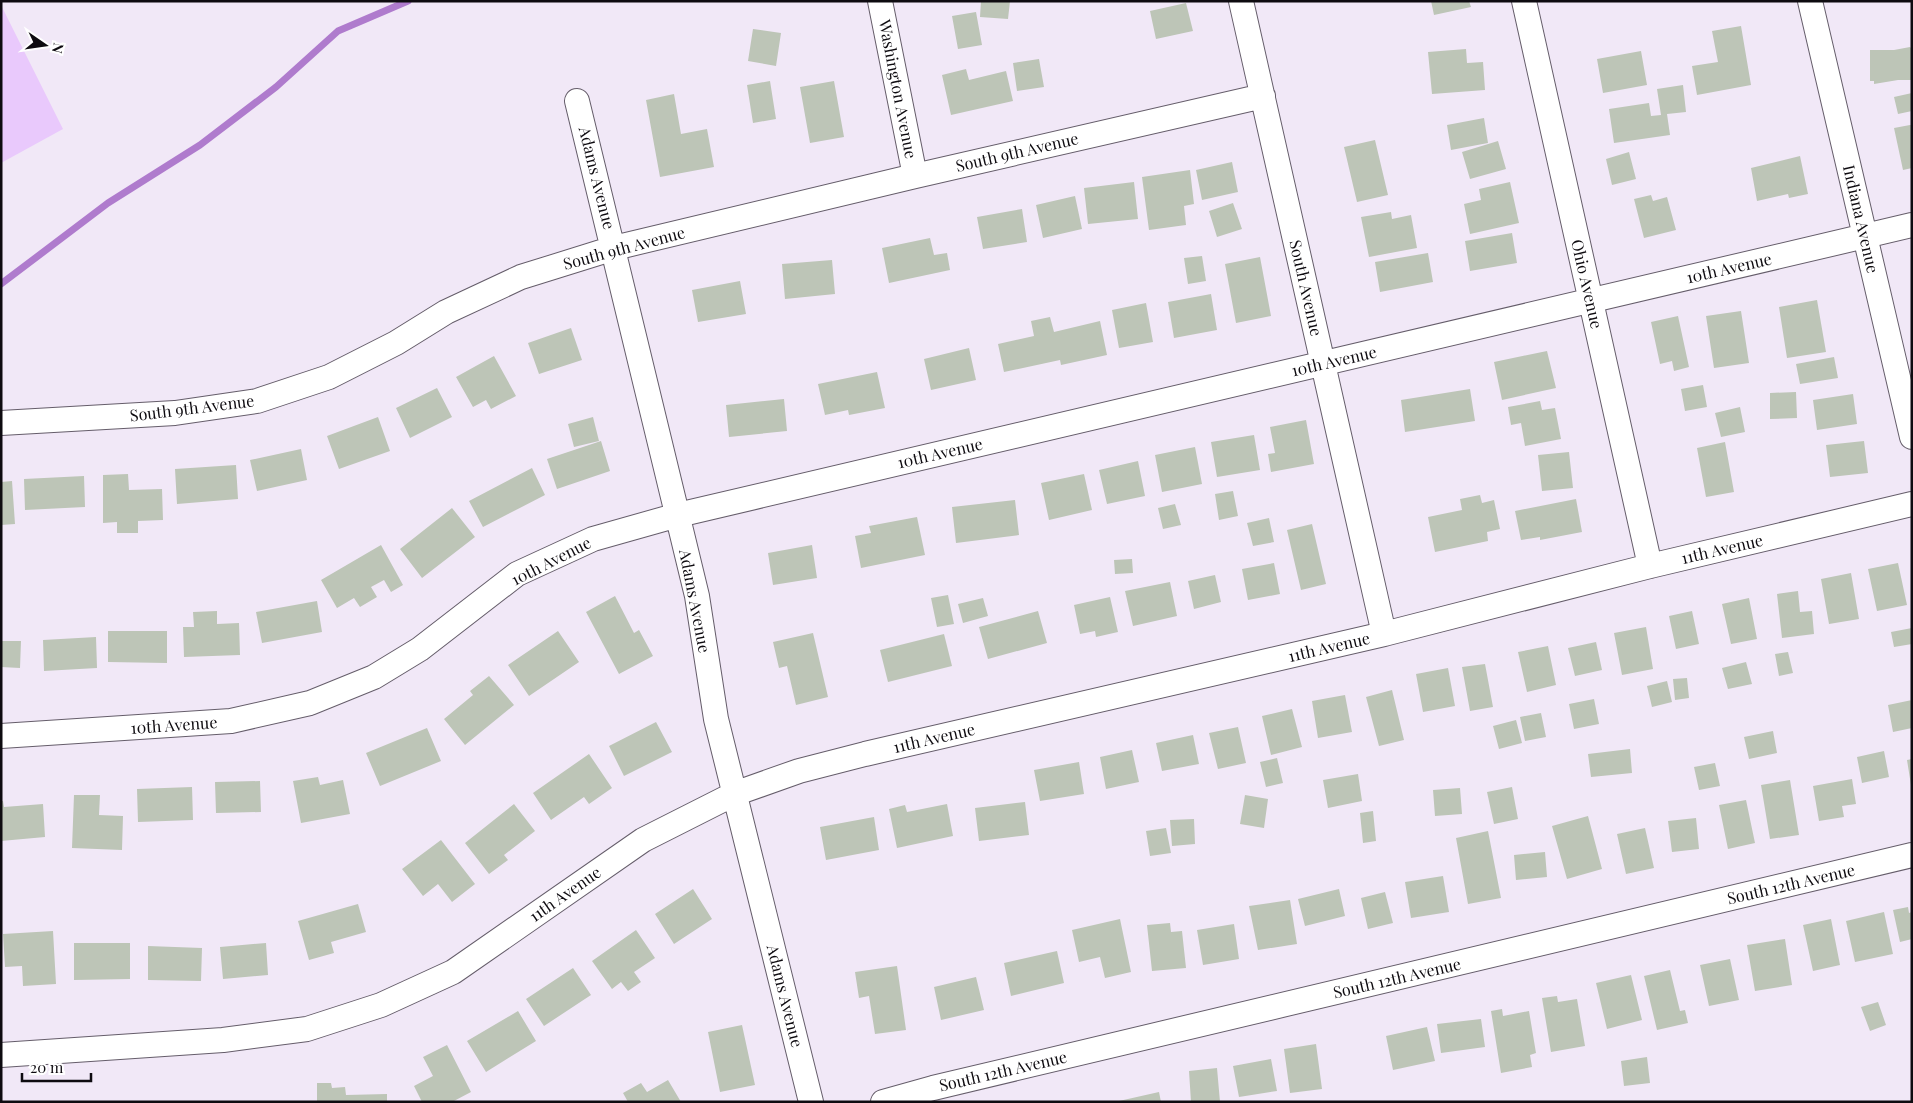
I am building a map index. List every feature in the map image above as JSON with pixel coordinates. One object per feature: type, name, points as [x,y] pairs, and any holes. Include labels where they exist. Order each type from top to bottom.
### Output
[{"type":"street","name":"Washington Avenue","points":[[880,1],[915,176]]},
{"type":"street","name":"South Avenue","points":[[1241,1],[1384,634]]},
{"type":"street","name":"Ohio Avenue","points":[[1524,1],[1650,566]]},
{"type":"street","name":"Indiana Avenue","points":[[1810,1],[1912,438]]},
{"type":"street","name":"South 9th Avenue","points":[[1,423],[176,413],[257,401],[329,378],[396,343],[446,312],[521,277],[614,248],[1262,96]]},
{"type":"street","name":"Adams Avenue","points":[[578,101],[697,596],[716,719],[811,1102]]},
{"type":"street","name":"10th Avenue","points":[[1,736],[231,721],[310,703],[374,677],[420,648],[517,574],[593,539],[678,515],[1912,225]]},
{"type":"street","name":"11th Avenue","points":[[1,1055],[223,1040],[307,1028],[381,1005],[453,972],[643,840],[734,794],[799,772],[865,754],[1384,634],[1650,566],[1912,504]]},
{"type":"street","name":"South 12th Avenue","points":[[883,1102],[933,1088],[1912,856]]},
{"type":"shaded area","points":[[1,5],[63,129],[1,163]]},
{"type":"building","points":[[981,1],[1010,1],[1008,19],[980,17]]},
{"type":"building","points":[[1431,1],[1469,1],[1471,7],[1434,15]]},
{"type":"building","points":[[1186,3],[1193,31],[1156,39],[1150,11]]},
{"type":"building","points":[[976,12],[982,45],[958,49],[952,16]]},
{"type":"building","points":[[1741,26],[1751,85],[1697,95],[1692,66],[1718,62],[1712,31]]},
{"type":"building","points":[[753,29],[781,33],[776,66],[748,61]]},
{"type":"building","points":[[1910,47],[1912,49],[1912,80],[1874,84],[1874,81],[1870,81],[1870,50],[1894,50]]},
{"type":"building","points":[[1466,49],[1467,63],[1483,62],[1485,90],[1432,94],[1428,52]]},
{"type":"building","points":[[1641,51],[1647,85],[1603,93],[1597,59]]},
{"type":"building","points":[[1039,59],[1044,87],[1017,91],[1013,63]]},
{"type":"building","points":[[966,69],[969,80],[1006,71],[1013,101],[951,115],[942,75]]},
{"type":"building","points":[[770,81],[776,119],[753,123],[747,85]]},
{"type":"building","points":[[834,81],[844,137],[810,143],[800,87]]},
{"type":"building","points":[[1683,85],[1686,112],[1667,114],[1670,135],[1614,143],[1609,109],[1649,103],[1651,116],[1661,115],[1657,89]]},
{"type":"building","points":[[1912,93],[1912,111],[1898,114],[1894,97]]},
{"type":"building","points":[[674,94],[681,134],[707,129],[714,167],[660,177],[646,100]]},
{"type":"building","points":[[1484,118],[1488,143],[1451,150],[1447,125]]},
{"type":"building","points":[[1912,125],[1912,168],[1903,170],[1894,128]]},
{"type":"building","points":[[1375,140],[1388,195],[1357,202],[1344,147]]},
{"type":"building","points":[[1498,141],[1506,169],[1470,179],[1462,152]]},
{"type":"building","points":[[1629,152],[1636,179],[1612,185],[1606,159]]},
{"type":"building","points":[[1800,156],[1808,194],[1789,198],[1788,194],[1757,201],[1751,168]]},
{"type":"building","points":[[1232,162],[1238,192],[1202,200],[1196,170]]},
{"type":"building","points":[[1190,170],[1194,204],[1184,206],[1186,225],[1149,230],[1142,177]]},
{"type":"building","points":[[1134,182],[1138,219],[1088,224],[1084,188]]},
{"type":"building","points":[[1510,182],[1519,223],[1470,234],[1464,204],[1481,200],[1479,189]]},
{"type":"building","points":[[1651,195],[1653,201],[1667,197],[1676,230],[1644,238],[1634,199]]},
{"type":"building","points":[[1075,196],[1082,229],[1043,238],[1036,205]]},
{"type":"building","points":[[1233,203],[1242,229],[1217,237],[1209,211]]},
{"type":"building","points":[[1022,209],[1027,242],[983,249],[977,217]]},
{"type":"building","points":[[1391,212],[1392,219],[1411,215],[1417,248],[1369,257],[1361,217]]},
{"type":"building","points":[[1512,233],[1517,263],[1470,271],[1465,241]]},
{"type":"building","points":[[930,238],[934,255],[947,253],[950,270],[889,283],[882,248]]},
{"type":"building","points":[[1428,253],[1433,282],[1380,292],[1375,262]]},
{"type":"building","points":[[1202,256],[1206,281],[1188,284],[1184,258]]},
{"type":"building","points":[[1260,257],[1271,316],[1236,323],[1225,264]]},
{"type":"building","points":[[832,260],[835,294],[785,299],[782,264]]},
{"type":"building","points":[[740,281],[746,314],[698,322],[692,290]]},
{"type":"building","points":[[1211,294],[1217,330],[1174,338],[1168,302]]},
{"type":"building","points":[[1817,300],[1826,352],[1787,358],[1779,307]]},
{"type":"building","points":[[1146,303],[1153,342],[1119,348],[1112,310]]},
{"type":"building","points":[[1741,311],[1749,363],[1714,368],[1706,316]]},
{"type":"building","points":[[1678,316],[1689,367],[1674,371],[1672,361],[1660,364],[1651,322]]},
{"type":"building","points":[[1050,317],[1054,332],[1100,321],[1107,355],[1061,365],[1060,360],[1004,372],[998,344],[1034,336],[1031,321]]},
{"type":"building","points":[[571,328],[582,360],[539,374],[528,343]]},
{"type":"building","points":[[969,348],[976,380],[931,390],[924,359]]},
{"type":"building","points":[[1547,351],[1556,388],[1502,400],[1494,362]]},
{"type":"building","points":[[494,356],[516,396],[491,409],[486,400],[473,407],[456,377]]},
{"type":"building","points":[[1834,357],[1838,378],[1800,384],[1796,364]]},
{"type":"building","points":[[877,372],[885,408],[849,415],[848,410],[825,415],[818,384]]},
{"type":"building","points":[[1703,385],[1707,407],[1685,411],[1681,389]]},
{"type":"building","points":[[437,388],[452,417],[410,438],[396,408]]},
{"type":"building","points":[[1470,389],[1475,421],[1405,432],[1401,400]]},
{"type":"building","points":[[1796,392],[1797,418],[1770,419],[1770,393]]},
{"type":"building","points":[[1853,394],[1857,424],[1817,430],[1813,400]]},
{"type":"building","points":[[784,399],[787,431],[729,437],[726,405]]},
{"type":"building","points":[[1540,401],[1542,410],[1555,408],[1561,439],[1525,446],[1521,423],[1511,425],[1508,407]]},
{"type":"building","points":[[1740,407],[1745,432],[1721,437],[1715,413]]},
{"type":"building","points":[[378,417],[390,451],[339,469],[327,436]]},
{"type":"building","points":[[593,417],[599,441],[574,447],[568,424]]},
{"type":"building","points":[[1306,420],[1314,464],[1271,472],[1268,454],[1275,453],[1270,427]]},
{"type":"building","points":[[1254,435],[1260,470],[1217,477],[1211,442]]},
{"type":"building","points":[[601,441],[610,471],[557,489],[547,459]]},
{"type":"building","points":[[1864,441],[1868,473],[1830,477],[1826,445]]},
{"type":"building","points":[[1725,442],[1734,492],[1706,497],[1697,448]]},
{"type":"building","points":[[1195,447],[1202,484],[1162,492],[1155,455]]},
{"type":"building","points":[[301,449],[307,480],[257,491],[250,460]]},
{"type":"building","points":[[1569,452],[1573,488],[1542,491],[1538,455]]},
{"type":"building","points":[[1138,461],[1145,496],[1107,504],[1099,470]]},
{"type":"building","points":[[236,465],[238,499],[177,504],[175,469]]},
{"type":"building","points":[[532,468],[545,495],[483,527],[469,501]]},
{"type":"building","points":[[128,474],[129,490],[162,489],[163,520],[138,521],[138,533],[117,533],[117,522],[103,523],[103,475]]},
{"type":"building","points":[[1084,474],[1092,510],[1049,520],[1041,483]]},
{"type":"building","points":[[84,476],[85,507],[25,510],[24,479]]},
{"type":"building","points":[[12,481],[15,524],[1,525],[1,482]]},
{"type":"building","points":[[1233,491],[1238,516],[1219,520],[1215,494]]},
{"type":"building","points":[[1480,495],[1482,503],[1494,500],[1500,529],[1487,532],[1488,541],[1435,552],[1428,517],[1462,510],[1460,499]]},
{"type":"building","points":[[1576,499],[1582,532],[1540,540],[1540,537],[1521,540],[1515,511]]},
{"type":"building","points":[[1015,500],[1019,535],[956,543],[952,507]]},
{"type":"building","points":[[1175,504],[1181,525],[1163,529],[1158,508]]},
{"type":"building","points":[[452,508],[475,537],[422,578],[400,549]]},
{"type":"building","points":[[917,517],[925,555],[861,568],[855,536],[871,533],[869,526]]},
{"type":"building","points":[[1269,518],[1274,542],[1253,546],[1247,523]]},
{"type":"building","points":[[1312,524],[1326,584],[1301,590],[1287,530]]},
{"type":"building","points":[[381,545],[403,585],[391,592],[384,580],[371,587],[377,597],[360,607],[354,598],[337,608],[321,580]]},
{"type":"building","points":[[812,545],[817,578],[773,585],[768,553]]},
{"type":"building","points":[[1132,559],[1133,573],[1115,574],[1114,560]]},
{"type":"building","points":[[1274,563],[1280,594],[1248,600],[1242,569]]},
{"type":"building","points":[[1898,563],[1907,605],[1877,611],[1868,569]]},
{"type":"building","points":[[1851,573],[1859,619],[1829,624],[1821,579]]},
{"type":"building","points":[[1215,575],[1221,602],[1194,609],[1188,581]]},
{"type":"building","points":[[1170,582],[1177,616],[1133,626],[1125,591]]},
{"type":"building","points":[[1798,591],[1800,612],[1812,611],[1814,634],[1782,638],[1777,594]]},
{"type":"building","points":[[948,595],[954,624],[937,627],[931,598]]},
{"type":"building","points":[[615,596],[634,633],[639,630],[653,656],[619,674],[586,612]]},
{"type":"building","points":[[1110,597],[1118,632],[1096,637],[1095,631],[1080,634],[1074,605]]},
{"type":"building","points":[[983,598],[988,616],[963,623],[958,604]]},
{"type":"building","points":[[1749,598],[1757,639],[1731,644],[1722,604]]},
{"type":"building","points":[[317,601],[322,632],[262,643],[256,612]]},
{"type":"building","points":[[217,611],[217,624],[239,623],[240,655],[184,657],[183,627],[194,627],[193,612]]},
{"type":"building","points":[[1038,611],[1047,643],[988,659],[979,627]]},
{"type":"building","points":[[1692,611],[1699,644],[1676,649],[1669,616]]},
{"type":"building","points":[[1646,627],[1653,669],[1622,675],[1614,633]]},
{"type":"building","points":[[1912,628],[1912,644],[1894,647],[1891,632]]},
{"type":"building","points":[[108,631],[167,631],[167,663],[108,662]]},
{"type":"building","points":[[558,631],[579,662],[529,696],[508,665]]},
{"type":"building","points":[[813,633],[828,697],[796,705],[787,666],[779,668],[773,642]]},
{"type":"building","points":[[944,634],[952,666],[888,682],[880,650]]},
{"type":"building","points":[[96,637],[97,668],[44,671],[43,640]]},
{"type":"building","points":[[1,641],[21,641],[20,668],[1,667]]},
{"type":"building","points":[[1596,642],[1602,670],[1575,676],[1568,648]]},
{"type":"building","points":[[1548,646],[1556,685],[1527,692],[1518,652]]},
{"type":"building","points":[[1788,652],[1793,673],[1779,676],[1775,654]]},
{"type":"building","points":[[1746,662],[1752,684],[1728,689],[1722,668]]},
{"type":"building","points":[[1485,664],[1493,707],[1470,711],[1462,667]]},
{"type":"building","points":[[1448,668],[1455,706],[1423,712],[1416,674]]},
{"type":"building","points":[[489,676],[514,705],[465,745],[444,719],[473,695],[470,691]]},
{"type":"building","points":[[1687,678],[1689,698],[1675,700],[1673,679]]},
{"type":"building","points":[[1667,681],[1672,702],[1652,707],[1647,686]]},
{"type":"building","points":[[1392,690],[1404,740],[1379,746],[1366,697]]},
{"type":"building","points":[[1345,695],[1352,732],[1318,738],[1312,701]]},
{"type":"building","points":[[1594,699],[1599,724],[1574,729],[1569,704]]},
{"type":"building","points":[[1912,700],[1912,728],[1893,732],[1888,705]]},
{"type":"building","points":[[1292,709],[1302,747],[1271,755],[1262,716]]},
{"type":"building","points":[[1541,713],[1546,737],[1525,741],[1520,717]]},
{"type":"building","points":[[1516,720],[1522,743],[1499,749],[1493,726]]},
{"type":"building","points":[[656,722],[672,752],[624,776],[609,746]]},
{"type":"building","points":[[1238,727],[1246,763],[1218,769],[1209,733]]},
{"type":"building","points":[[427,728],[441,761],[380,786],[366,753]]},
{"type":"building","points":[[1773,731],[1777,753],[1749,759],[1744,737]]},
{"type":"building","points":[[1193,735],[1199,764],[1162,771],[1156,743]]},
{"type":"building","points":[[1630,749],[1632,773],[1591,777],[1588,754]]},
{"type":"building","points":[[1132,750],[1139,782],[1106,789],[1100,757]]},
{"type":"building","points":[[1884,751],[1889,777],[1862,783],[1857,757]]},
{"type":"building","points":[[589,754],[612,788],[589,804],[584,797],[551,820],[533,793]]},
{"type":"building","points":[[1277,758],[1283,783],[1266,787],[1260,762]]},
{"type":"building","points":[[1912,759],[1912,785],[1911,785],[1907,760]]},
{"type":"building","points":[[1079,762],[1084,794],[1040,801],[1034,770]]},
{"type":"building","points":[[1715,763],[1720,786],[1699,790],[1694,767]]},
{"type":"building","points":[[1358,774],[1362,801],[1328,808],[1323,780]]},
{"type":"building","points":[[318,777],[320,785],[343,780],[350,814],[301,823],[293,781]]},
{"type":"building","points":[[1852,779],[1856,804],[1842,806],[1844,817],[1819,821],[1813,786]]},
{"type":"building","points":[[1790,780],[1799,835],[1770,839],[1761,785]]},
{"type":"building","points":[[260,781],[261,812],[216,813],[215,782]]},
{"type":"building","points":[[192,787],[193,820],[138,822],[137,789]]},
{"type":"building","points":[[1512,787],[1518,819],[1494,824],[1487,792]]},
{"type":"building","points":[[1460,788],[1462,814],[1435,816],[1433,790]]},
{"type":"building","points":[[74,795],[100,795],[99,815],[123,816],[122,850],[72,848]]},
{"type":"building","points":[[1245,795],[1268,799],[1264,828],[1240,824]]},
{"type":"building","points":[[1746,800],[1755,843],[1728,849],[1719,805]]},
{"type":"building","points":[[1,801],[3,801],[4,807],[43,804],[45,837],[1,841]]},
{"type":"building","points":[[1025,802],[1029,835],[979,841],[975,808]]},
{"type":"building","points":[[514,804],[535,831],[504,855],[508,860],[489,874],[465,843]]},
{"type":"building","points":[[947,804],[953,836],[897,848],[889,809],[905,805],[907,812]]},
{"type":"building","points":[[1373,811],[1376,841],[1363,843],[1360,813]]},
{"type":"building","points":[[1588,816],[1602,869],[1567,879],[1552,826]]},
{"type":"building","points":[[874,817],[879,850],[826,860],[820,827]]},
{"type":"building","points":[[1696,818],[1699,849],[1672,852],[1668,821]]},
{"type":"building","points":[[1194,819],[1195,844],[1172,846],[1170,820]]},
{"type":"building","points":[[1166,828],[1171,853],[1150,856],[1146,831]]},
{"type":"building","points":[[1645,828],[1654,868],[1626,874],[1617,834]]},
{"type":"building","points":[[1488,831],[1501,898],[1468,904],[1456,838]]},
{"type":"building","points":[[441,840],[475,884],[452,902],[438,884],[423,896],[402,869]]},
{"type":"building","points":[[1545,852],[1547,877],[1516,880],[1514,855]]},
{"type":"building","points":[[1443,876],[1449,912],[1411,918],[1405,882]]},
{"type":"building","points":[[693,889],[712,919],[674,944],[655,914]]},
{"type":"building","points":[[1339,889],[1345,916],[1305,926],[1298,899]]},
{"type":"building","points":[[1385,892],[1393,923],[1368,929],[1361,898]]},
{"type":"building","points":[[1290,900],[1297,944],[1258,950],[1249,906]]},
{"type":"building","points":[[358,904],[366,932],[331,942],[334,953],[309,960],[298,921]]},
{"type":"building","points":[[1908,907],[1909,913],[1912,912],[1912,939],[1900,942],[1893,910]]},
{"type":"building","points":[[1884,912],[1893,954],[1855,962],[1846,921]]},
{"type":"building","points":[[1120,919],[1131,972],[1105,978],[1100,957],[1079,962],[1072,930]]},
{"type":"building","points":[[1831,919],[1840,965],[1813,971],[1803,925]]},
{"type":"building","points":[[1170,923],[1171,932],[1182,931],[1186,968],[1152,971],[1147,925]]},
{"type":"building","points":[[1234,924],[1239,959],[1203,965],[1197,930]]},
{"type":"building","points":[[636,930],[655,958],[634,972],[641,982],[628,991],[621,982],[612,989],[592,961]]},
{"type":"building","points":[[53,931],[56,984],[23,986],[22,966],[5,967],[3,934]]},
{"type":"building","points":[[1785,939],[1792,985],[1755,991],[1747,945]]},
{"type":"building","points":[[74,943],[130,943],[130,979],[74,980]]},
{"type":"building","points":[[266,943],[268,975],[223,979],[220,947]]},
{"type":"building","points":[[148,946],[202,948],[201,981],[148,980]]},
{"type":"building","points":[[1057,951],[1064,983],[1011,996],[1004,963]]},
{"type":"building","points":[[1730,959],[1739,1000],[1709,1006],[1700,965]]},
{"type":"building","points":[[897,966],[906,1030],[875,1034],[869,996],[859,998],[855,972]]},
{"type":"building","points":[[573,968],[591,995],[544,1026],[526,999]]},
{"type":"building","points":[[1670,970],[1680,1011],[1685,1010],[1688,1023],[1657,1030],[1644,976]]},
{"type":"building","points":[[1631,975],[1642,1020],[1607,1029],[1596,983]]},
{"type":"building","points":[[976,977],[984,1010],[941,1020],[934,987]]},
{"type":"building","points":[[1557,996],[1558,1002],[1577,999],[1585,1046],[1551,1052],[1542,998]]},
{"type":"building","points":[[1878,1002],[1886,1025],[1870,1031],[1861,1007]]},
{"type":"building","points":[[1502,1009],[1503,1016],[1529,1011],[1536,1053],[1530,1055],[1532,1067],[1501,1073],[1491,1011]]},
{"type":"building","points":[[518,1011],[536,1041],[486,1072],[467,1041]]},
{"type":"building","points":[[1481,1019],[1485,1047],[1441,1053],[1437,1024]]},
{"type":"building","points":[[742,1025],[755,1085],[720,1092],[708,1032]]},
{"type":"building","points":[[1427,1027],[1435,1061],[1393,1070],[1386,1036]]},
{"type":"building","points":[[1316,1044],[1322,1089],[1290,1093],[1284,1049]]},
{"type":"building","points":[[447,1045],[471,1092],[452,1102],[422,1102],[414,1086],[433,1076],[423,1057]]},
{"type":"building","points":[[1647,1057],[1650,1083],[1624,1086],[1621,1061]]},
{"type":"building","points":[[1271,1059],[1277,1091],[1239,1097],[1233,1066]]},
{"type":"building","points":[[1217,1068],[1220,1102],[1191,1102],[1189,1071]]},
{"type":"building","points":[[668,1080],[681,1102],[628,1102],[623,1093],[641,1083],[647,1092]]},
{"type":"building","points":[[317,1083],[331,1083],[332,1088],[345,1087],[346,1095],[387,1094],[387,1102],[317,1102]]},
{"type":"building","points":[[1159,1092],[1161,1102],[1119,1102],[1119,1101]]},
{"type":"waterway","points":[[1,284],[108,203],[200,145],[276,87],[338,31],[408,1]]}]
